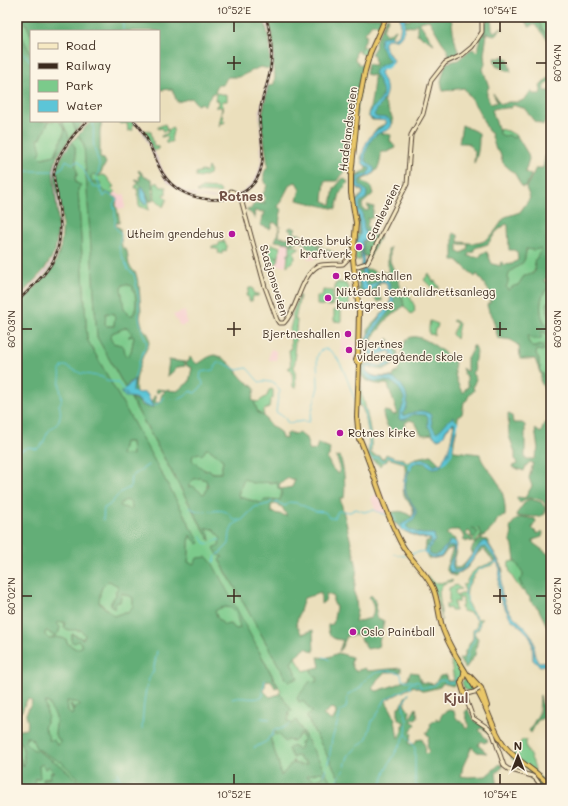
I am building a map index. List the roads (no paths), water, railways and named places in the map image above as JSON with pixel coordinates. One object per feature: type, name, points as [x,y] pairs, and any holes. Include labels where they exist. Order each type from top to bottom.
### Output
[{"type":"highway","name":"Hadelandsveien","points":[[386,17],[368,60],[358,107],[350,184],[356,221],[352,257],[356,266],[355,278],[359,309],[357,421],[359,437],[364,454],[402,544],[432,587],[436,596],[442,628],[451,649],[462,668]]},
{"type":"highway","points":[[462,668],[464,675],[461,683],[466,693]]},
{"type":"highway","points":[[462,668],[480,696],[498,734],[508,748],[516,756],[538,772],[551,787]]},
{"type":"highway","points":[[462,668],[480,689],[490,716]]},
{"type":"highway","points":[[462,679],[470,679]]},
{"type":"main road","name":"Gamleveien","points":[[356,266],[366,264],[407,184],[411,138],[423,114],[431,81],[445,62],[462,55],[472,47],[481,34],[483,25],[482,17]]},
{"type":"main road","name":"Stasjonsveien","points":[[231,191],[238,194],[241,199],[265,285],[276,320],[279,323],[283,323],[288,318],[305,282],[315,269],[321,265],[343,264],[352,257]]},
{"type":"main road","points":[[480,689],[466,693],[466,699],[473,718],[488,728],[493,734],[504,766],[508,769],[532,776],[542,789]]},
{"type":"water","points":[[400,17],[405,17],[405,26],[402,34],[398,39],[387,39],[384,42],[384,46],[394,62],[380,72],[385,83],[386,92],[374,115],[376,117],[388,118],[391,122],[391,127],[374,136],[370,142],[365,160],[374,168],[374,172],[371,175],[360,179],[359,183],[367,193],[366,198],[360,202],[359,210],[362,212],[364,229],[367,235],[367,239],[362,241],[366,284],[368,286],[386,279],[389,282],[394,300],[392,306],[374,332],[370,346],[373,352],[389,347],[391,348],[393,363],[387,367],[370,367],[366,368],[366,370],[371,375],[377,377],[395,379],[401,385],[407,398],[407,407],[402,414],[403,416],[417,411],[428,413],[431,415],[432,426],[436,432],[453,417],[456,422],[454,439],[444,463],[437,468],[432,468],[425,463],[415,462],[410,471],[406,481],[406,491],[416,512],[414,518],[406,526],[410,530],[422,534],[434,534],[435,540],[429,549],[429,552],[434,556],[440,553],[449,544],[448,542],[456,542],[457,546],[452,564],[454,571],[462,569],[481,543],[485,541],[496,556],[502,570],[501,588],[506,606],[512,615],[524,626],[533,639],[537,660],[539,662],[551,661],[551,664],[540,666],[533,660],[532,642],[529,635],[511,619],[500,599],[498,586],[500,569],[496,560],[486,547],[480,548],[468,566],[460,572],[450,572],[448,566],[454,554],[454,546],[447,547],[441,557],[431,558],[424,552],[431,542],[431,539],[420,537],[402,530],[402,524],[410,519],[414,514],[414,510],[407,497],[403,486],[404,479],[408,471],[414,462],[420,459],[427,460],[434,466],[442,463],[449,448],[455,424],[453,423],[446,430],[441,438],[436,439],[428,426],[428,418],[426,415],[413,414],[406,419],[400,420],[399,416],[403,406],[404,397],[400,390],[395,384],[390,382],[370,380],[366,377],[363,370],[368,364],[381,366],[390,362],[391,353],[389,351],[376,356],[370,354],[368,340],[373,327],[390,304],[391,298],[384,281],[379,282],[370,292],[363,291],[361,286],[359,279],[362,276],[361,248],[357,241],[360,234],[356,203],[363,194],[363,191],[356,186],[358,177],[367,174],[370,170],[370,168],[363,164],[362,159],[363,150],[367,141],[373,133],[387,123],[386,121],[372,119],[369,117],[370,110],[380,101],[382,97],[382,88],[374,72],[378,67],[390,61],[382,49],[380,40],[381,37],[390,36],[393,38],[399,35],[401,26]]},
{"type":"water","points":[[140,187],[143,187],[148,201],[144,205],[144,202],[142,202],[140,196]]},
{"type":"water","points":[[134,379],[133,391],[147,394],[153,407],[144,405],[135,398],[125,397],[121,392],[128,395],[124,390]]},
{"type":"waterway","points":[[123,17],[123,30]]},
{"type":"waterway","points":[[17,42],[21,50]]},
{"type":"waterway","points":[[22,51],[30,61]]},
{"type":"waterway","points":[[382,69],[391,64]]},
{"type":"waterway","points":[[93,122],[93,144],[99,165],[99,172],[97,176]]},
{"type":"waterway","points":[[56,171],[63,167],[66,160],[73,164],[78,161],[91,183],[95,187],[101,189],[100,191],[104,197],[107,193],[117,199],[113,204],[115,210],[115,227],[121,234],[119,246],[122,256],[128,270],[134,274],[139,299],[139,318],[142,330]]},
{"type":"waterway","points":[[17,171],[53,171]]},
{"type":"waterway","points":[[97,178],[101,189]]},
{"type":"waterway","points":[[134,379],[147,343],[142,331]]},
{"type":"waterway","points":[[171,399],[182,398],[190,391],[195,393],[203,385],[202,380],[200,379],[201,372],[213,370],[217,363],[224,363],[237,370],[247,368],[259,382],[264,381],[275,383],[280,391],[276,412],[284,417],[288,423],[309,422],[318,387],[317,357],[320,351],[325,349],[330,351],[340,362],[355,400]]},
{"type":"waterway","points":[[390,349],[393,351],[394,355],[392,362]]},
{"type":"waterway","points":[[17,490],[19,476],[17,470],[18,454],[20,451],[28,447],[36,449],[39,447],[43,443],[48,432],[57,424],[59,419],[59,405],[62,398],[60,370],[63,366],[80,373],[102,377],[106,381],[117,382],[125,394]]},
{"type":"waterway","points":[[153,406],[162,401],[163,397]]},
{"type":"waterway","points":[[359,401],[365,411],[370,439],[370,457],[373,459],[377,457],[381,461],[385,461],[387,456],[403,461],[411,466]]},
{"type":"waterway","points":[[453,420],[457,423],[455,429]]},
{"type":"waterway","points":[[443,464],[451,454],[452,443]]},
{"type":"waterway","points":[[410,469],[411,463],[416,461]]},
{"type":"waterway","points":[[103,520],[104,508],[121,492],[130,488],[131,477],[148,465]]},
{"type":"waterway","points":[[218,555],[229,544],[230,533],[233,525],[242,520],[255,507],[269,504],[272,501],[286,506],[289,502],[297,503],[315,511],[325,512],[330,518],[334,518],[338,511],[342,511]]},
{"type":"waterway","points":[[188,510],[190,507],[202,512],[225,511],[233,520],[240,520]]},
{"type":"waterway","points":[[343,511],[350,512],[356,509],[364,512],[373,510],[387,515]]},
{"type":"waterway","points":[[390,514],[394,515],[395,520],[402,527]]},
{"type":"waterway","points":[[201,536],[205,543],[210,544],[220,540]]},
{"type":"waterway","points":[[410,554],[424,551]]},
{"type":"waterway","points":[[394,554],[405,556]]},
{"type":"waterway","points":[[214,562],[216,556]]},
{"type":"waterway","points":[[465,665],[469,649],[474,640],[474,630],[478,628],[479,622],[467,607],[467,597],[465,594],[467,587],[469,581],[475,573],[484,567],[497,562]]},
{"type":"waterway","points":[[153,673],[157,651]]},
{"type":"waterway","points":[[323,657],[327,658]]},
{"type":"waterway","points":[[323,776],[329,760],[332,739],[340,711],[346,708],[348,694],[359,689],[368,677],[382,671],[397,672],[401,674],[402,680],[419,682],[421,687]]},
{"type":"waterway","points":[[142,729],[143,708],[147,684],[152,673]]},
{"type":"waterway","points":[[410,689],[410,683],[420,687],[426,687],[435,685],[438,681],[445,680],[445,682],[452,683],[455,682],[456,677]]},
{"type":"waterway","points":[[263,690],[265,680]]},
{"type":"waterway","points":[[337,789],[339,777],[344,770],[348,756],[367,738],[372,721],[385,700],[410,686]]},
{"type":"waterway","points":[[232,699],[260,698],[263,696],[263,692]]},
{"type":"waterway","points":[[409,693],[403,705],[407,721],[406,734],[415,748],[415,779],[417,789]]},
{"type":"waterway","points":[[261,718],[270,719]]},
{"type":"waterway","points":[[254,748],[267,741],[269,737],[272,736],[274,730],[281,729],[290,724]]},
{"type":"waterway","points":[[380,789],[385,771],[406,734]]},
{"type":"waterway","points":[[117,772],[124,789]]},
{"type":"waterway","points":[[113,777],[118,777]]},
{"type":"railway","points":[[135,122],[147,138],[159,167],[165,176],[181,191],[192,196],[217,200],[230,198],[251,186],[258,177],[263,158],[260,112],[270,72],[272,56],[270,33],[266,17]]},
{"type":"railway","points":[[17,302],[48,270],[55,257],[59,243],[60,221],[54,172],[58,158],[62,151],[86,122]]},
{"type":"place","name":"Utheim grendehus","points":[[232,234]]},
{"type":"place","name":"Rotnes bruk kraftverk","points":[[359,247]]},
{"type":"place","name":"Rotneshallen","points":[[336,276]]},
{"type":"place","name":"Nittedal sentralidrettsanlegg kunstgress","points":[[328,298]]},
{"type":"place","name":"Bjertneshallen","points":[[348,334]]},
{"type":"place","name":"Bjertnes videregående skole","points":[[349,350]]},
{"type":"place","name":"Rotnes kirke","points":[[340,433]]},
{"type":"place","name":"Oslo Paintball","points":[[353,632]]},
{"type":"district","name":"Rotnes","points":[[241,196]]},
{"type":"district","name":"Kjul","points":[[456,698]]}]
